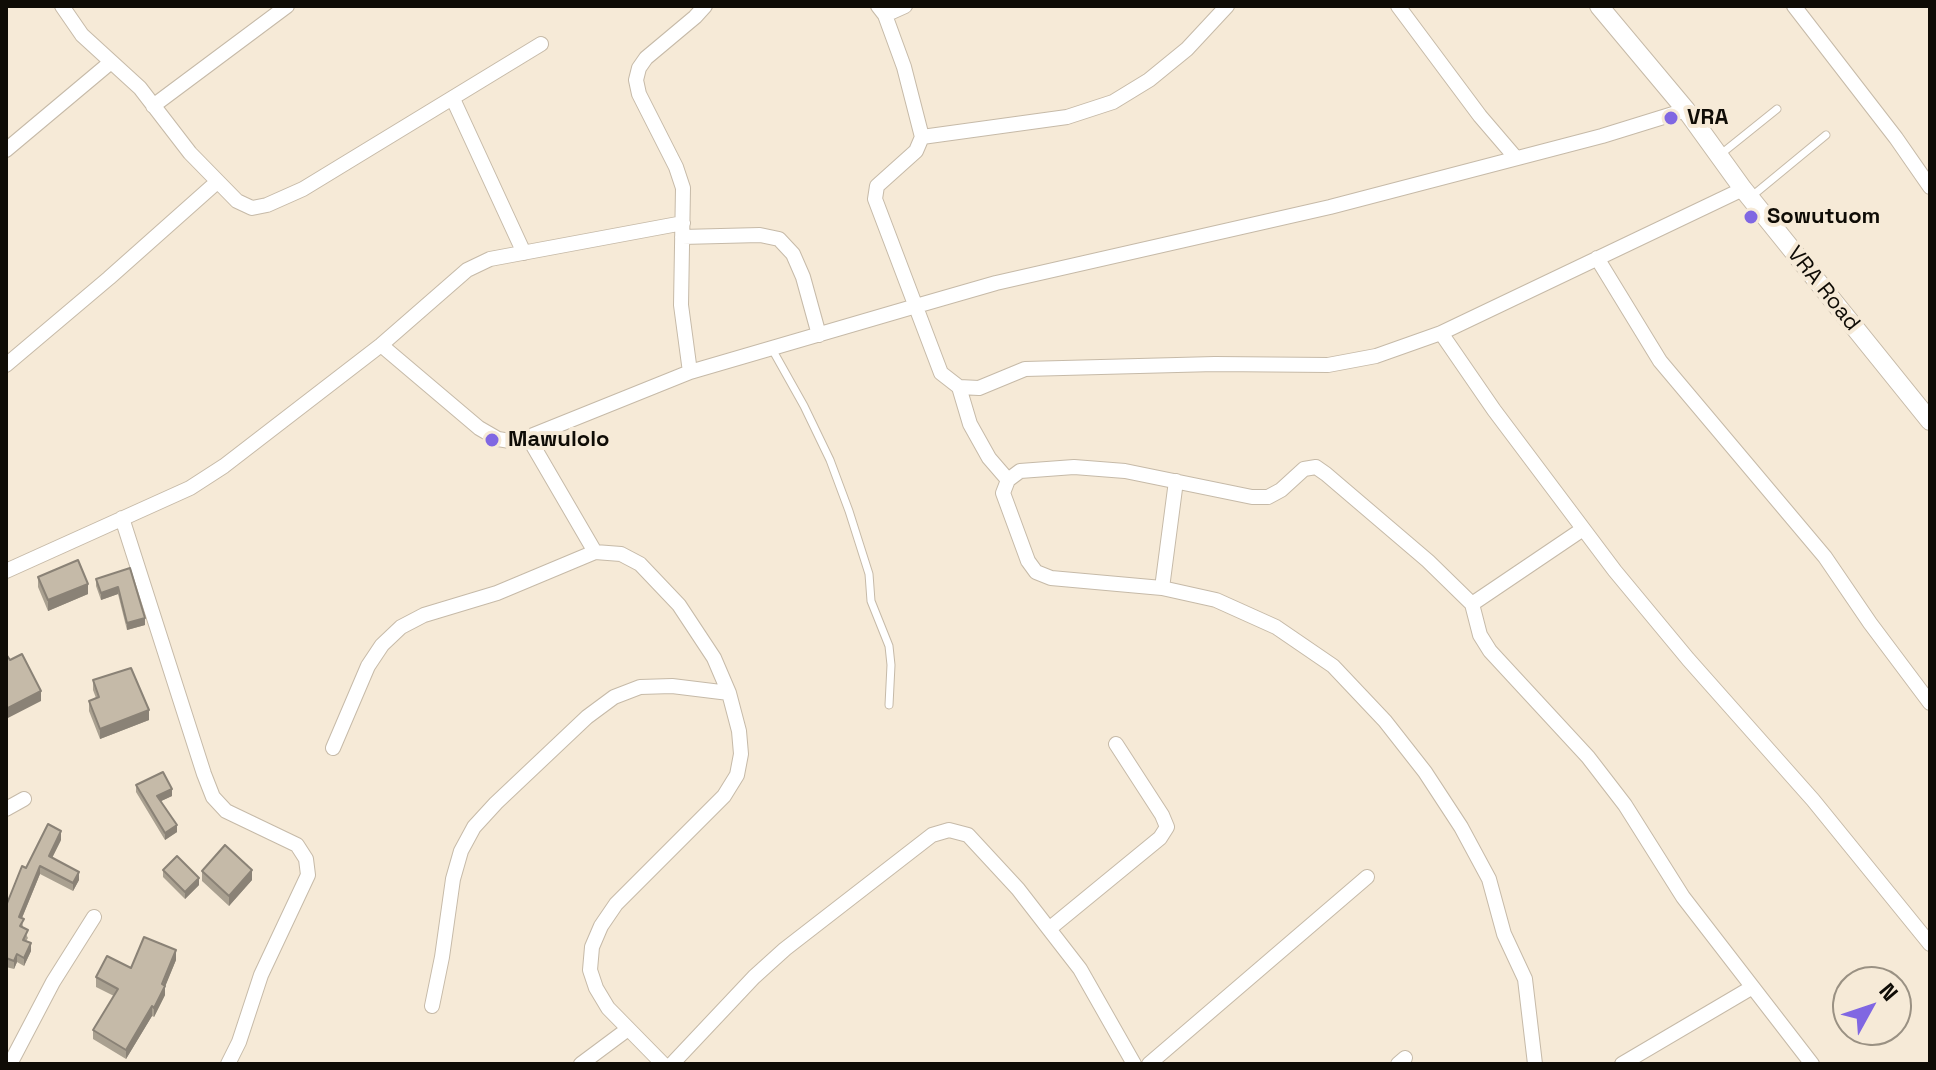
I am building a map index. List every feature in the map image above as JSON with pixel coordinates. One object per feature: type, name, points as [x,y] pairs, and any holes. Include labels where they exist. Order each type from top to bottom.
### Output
[{"type":"street","points":[[153,106],[287,6]]},
{"type":"street","points":[[690,372],[681,305],[683,188],[676,167],[639,94],[636,80],[646,58],[705,6]]},
{"type":"street","points":[[905,6],[881,10],[904,67],[922,137],[916,151],[877,186],[875,199],[941,373],[959,387],[979,388],[1025,369],[1215,364],[1328,365],[1376,356],[1441,333],[1597,258],[1747,194]]},
{"type":"street","points":[[922,137],[1067,117],[1113,102],[1149,80],[1187,49],[1227,6]]},
{"type":"street","points":[[1398,6],[1461,92],[1516,158]]},
{"type":"street","name":"VRA Road","points":[[1599,6],[1686,110],[1747,194],[1930,421]]},
{"type":"street","points":[[1794,6],[1930,187]]},
{"type":"street","points":[[69,10],[82,35],[140,88],[190,153],[237,201],[252,208],[267,205],[303,189],[541,44]]},
{"type":"street","points":[[6,150],[111,62]]},
{"type":"street","points":[[453,99],[524,253]]},
{"type":"street","points":[[381,345],[479,428],[508,442],[528,437],[690,372],[996,283],[1284,218],[1686,110]]},
{"type":"street","points":[[6,365],[217,182]]},
{"type":"street","points":[[6,571],[190,488],[224,466],[381,345],[467,270],[490,259],[682,230],[779,239],[793,254],[803,277],[819,335]]},
{"type":"street","points":[[1597,258],[1660,361],[1825,557],[1930,703]]},
{"type":"street","points":[[1441,333],[1494,410],[1654,619],[1813,800],[1930,944]]},
{"type":"street","points":[[959,387],[970,424],[989,458],[1008,480]]},
{"type":"street","points":[[528,437],[595,552]]},
{"type":"street","points":[[1535,1064],[1525,979],[1504,934],[1489,879],[1461,827],[1385,721],[1322,658],[1276,627],[1216,600],[1162,588],[1051,578],[1036,572],[1028,561],[1003,493],[1008,480],[1020,471],[1074,467],[1125,471],[1252,497],[1268,497],[1281,490],[1304,469],[1316,467],[1428,561],[1472,604],[1480,635],[1490,651],[1588,757],[1616,793],[1683,897],[1812,1064]]},
{"type":"street","points":[[1162,588],[1176,481]]},
{"type":"street","points":[[122,518],[213,797],[226,811],[297,845],[306,859],[308,875],[261,975],[239,1042],[228,1064]]},
{"type":"street","points":[[1472,604],[1583,529]]},
{"type":"street","points":[[333,748],[368,666],[382,645],[401,627],[424,615],[497,593],[595,552],[621,554],[640,564],[699,633],[729,693],[741,754],[737,775],[724,796],[616,904],[592,947],[590,970],[608,1008],[663,1064]]},
{"type":"street","points":[[432,1006],[453,879],[461,851],[474,827],[496,803],[587,717],[614,697],[640,687],[672,686],[729,693]]},
{"type":"street","points":[[1049,929],[1160,838],[1167,827],[1116,744]]},
{"type":"street","points":[[6,809],[24,799]]},
{"type":"street","points":[[672,1064],[754,977],[785,949],[932,835],[949,830],[968,835],[988,854],[1049,929],[1094,992],[1134,1064]]},
{"type":"street","points":[[1149,1064],[1367,877]]},
{"type":"street","points":[[10,1064],[53,982],[94,917]]},
{"type":"street","points":[[1622,1064],[1751,988]]},
{"type":"street","points":[[581,1064],[628,1029]]},
{"type":"lane","points":[[1719,155],[1777,109]]},
{"type":"lane","points":[[1747,194],[1826,135]]},
{"type":"lane","points":[[772,349],[811,420],[849,511],[869,574],[871,601],[889,646],[889,705]]},
{"type":"building","points":[[78,560],[88,584],[48,600],[38,577]]},
{"type":"building","points":[[130,568],[145,618],[127,623],[118,587],[101,593],[96,579]]},
{"type":"building","points":[[6,654],[10,660],[22,654],[41,691],[6,709]]},
{"type":"building","points":[[131,668],[149,710],[100,729],[89,701],[99,697],[93,680]]},
{"type":"building","points":[[163,772],[172,789],[157,796],[177,825],[165,833],[136,785]]},
{"type":"building","points":[[48,824],[61,831],[49,856],[79,872],[73,883],[40,866],[19,917],[24,919],[20,926],[28,930],[23,940],[31,943],[24,958],[17,954],[14,961],[6,958],[6,906],[22,866],[26,868]]},
{"type":"building","points":[[225,845],[252,870],[229,896],[202,871]]},
{"type":"building","points":[[177,856],[199,878],[185,892],[163,870]]},
{"type":"building","points":[[144,937],[176,950],[162,984],[165,986],[154,1008],[152,1006],[126,1050],[93,1030],[118,989],[96,977],[107,956],[131,968]]},
{"type":"place","name":"VRA","points":[[1671,118]]},
{"type":"place","name":"Sowutuom","points":[[1751,217]]},
{"type":"place","name":"Mawulolo","points":[[492,440]]}]
